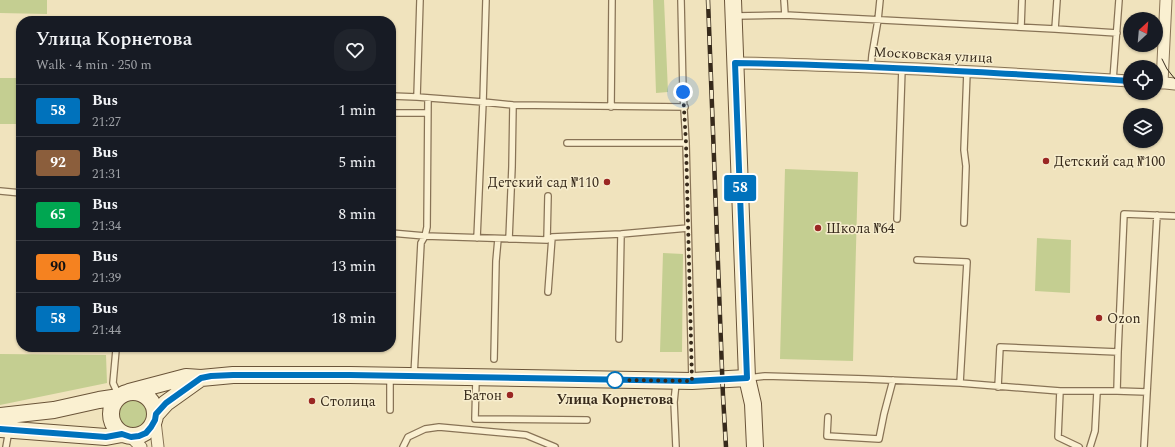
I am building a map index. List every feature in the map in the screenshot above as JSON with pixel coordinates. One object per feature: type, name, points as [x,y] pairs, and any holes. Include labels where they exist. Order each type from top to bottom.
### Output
[{"type":"street","points":[[733,0],[747,378],[753,404],[755,447]]},
{"type":"street","points":[[1162,60],[1166,0]]},
{"type":"street","name":"Московская улица","points":[[735,63],[902,68],[1123,81]]},
{"type":"street","points":[[1163,82],[1175,84]]},
{"type":"street","points":[[0,416],[54,410],[124,394],[186,376],[201,378],[233,375],[414,376],[684,381],[747,378]]},
{"type":"street","points":[[4,429],[131,439],[146,433],[151,427],[155,417],[166,403],[201,378]]},
{"type":"street","points":[[131,439],[117,430],[113,425],[111,413],[115,401],[124,394],[137,392],[144,395],[154,406],[158,447]]},
{"type":"lane","points":[[417,97],[420,0]]},
{"type":"lane","points":[[477,238],[486,0]]},
{"type":"lane","points":[[611,107],[612,0]]},
{"type":"lane","points":[[676,447],[674,402],[684,381],[688,228],[681,0]]},
{"type":"lane","points":[[784,0],[785,15]]},
{"type":"lane","points":[[871,67],[880,0]]},
{"type":"lane","points":[[1021,27],[1022,0]]},
{"type":"lane","points":[[1055,29],[1057,0]]},
{"type":"lane","points":[[1113,80],[1119,0]]},
{"type":"lane","points":[[733,16],[785,15],[1117,33]]},
{"type":"lane","points":[[897,219],[902,68]]},
{"type":"lane","points":[[964,223],[966,166],[964,150],[967,72]]},
{"type":"lane","points":[[396,96],[483,102],[513,106],[685,107]]},
{"type":"lane","points":[[414,376],[421,243],[425,236],[427,227],[428,98]]},
{"type":"lane","points":[[509,239],[513,106]]},
{"type":"lane","points":[[396,113],[427,113]]},
{"type":"lane","points":[[567,143],[686,143]]},
{"type":"lane","points":[[0,191],[16,192]]},
{"type":"lane","points":[[548,196],[550,239],[548,292]]},
{"type":"lane","points":[[1117,391],[1124,214],[1175,216]]},
{"type":"lane","points":[[1144,447],[1157,216]]},
{"type":"lane","points":[[396,233],[498,239],[550,239],[688,228]]},
{"type":"lane","points":[[619,339],[621,234]]},
{"type":"lane","points":[[494,359],[496,261],[498,239]]},
{"type":"lane","points":[[918,260],[967,262],[960,383]]},
{"type":"lane","points":[[998,387],[1000,347],[1118,352]]},
{"type":"lane","points":[[116,352],[113,382],[124,394]]},
{"type":"lane","points":[[390,376],[390,410]]},
{"type":"lane","points":[[747,378],[765,376],[893,380],[960,383],[1060,391],[1147,392]]},
{"type":"lane","points":[[476,377],[475,419],[587,420]]},
{"type":"lane","points":[[828,417],[827,436],[879,439],[893,380]]},
{"type":"lane","points":[[1060,391],[1058,438],[1079,447]]},
{"type":"lane","points":[[1090,447],[1095,431],[1097,392]]},
{"type":"lane","points":[[404,447],[408,437],[425,429],[439,427],[526,435],[555,447]]},
{"type":"lane","points":[[4,429],[6,447]]},
{"type":"green space","points":[[0,0],[47,0],[47,14],[0,13]]},
{"type":"green space","points":[[653,0],[664,0],[668,92],[656,93]]},
{"type":"green space","points":[[0,78],[16,78],[16,124],[0,124]]},
{"type":"green space","points":[[785,169],[858,172],[853,361],[780,359]]},
{"type":"green space","points":[[1037,238],[1071,240],[1070,293],[1035,291]]},
{"type":"green space","points":[[663,253],[683,254],[682,352],[660,352]]},
{"type":"green space","points":[[0,354],[106,355],[107,383],[0,405]]},
{"type":"green space","points":[[130,398],[136,398],[146,405],[149,414],[148,420],[142,427],[136,430],[130,430],[120,423],[117,417],[117,411],[124,401]]},
{"type":"tram line","points":[[1162,59],[1167,69],[1175,79]]},
{"type":"railway","points":[[708,0],[726,447]]},
{"type":"bus line","name":"58","points":[[0,429],[106,437],[122,434],[131,437],[139,436],[146,433],[151,427],[155,420],[156,414],[166,403],[201,378],[211,376],[350,375],[692,381],[747,378],[735,63],[775,63],[920,69],[1123,81]]},
{"type":"place","name":"Детский сад №100","points":[[1046,161]]},
{"type":"place","name":"Детский сад №110","points":[[607,182]]},
{"type":"place","name":"Школа №64","points":[[818,228]]},
{"type":"place","name":"Ozon","points":[[1099,318]]},
{"type":"place","name":"Улица Корнетова","points":[[615,380]]},
{"type":"place","name":"Батон","points":[[510,395]]},
{"type":"place","name":"Столица","points":[[312,401]]},
{"type":"route","points":[[615,380],[692,381],[685,107],[683,92]]}]
